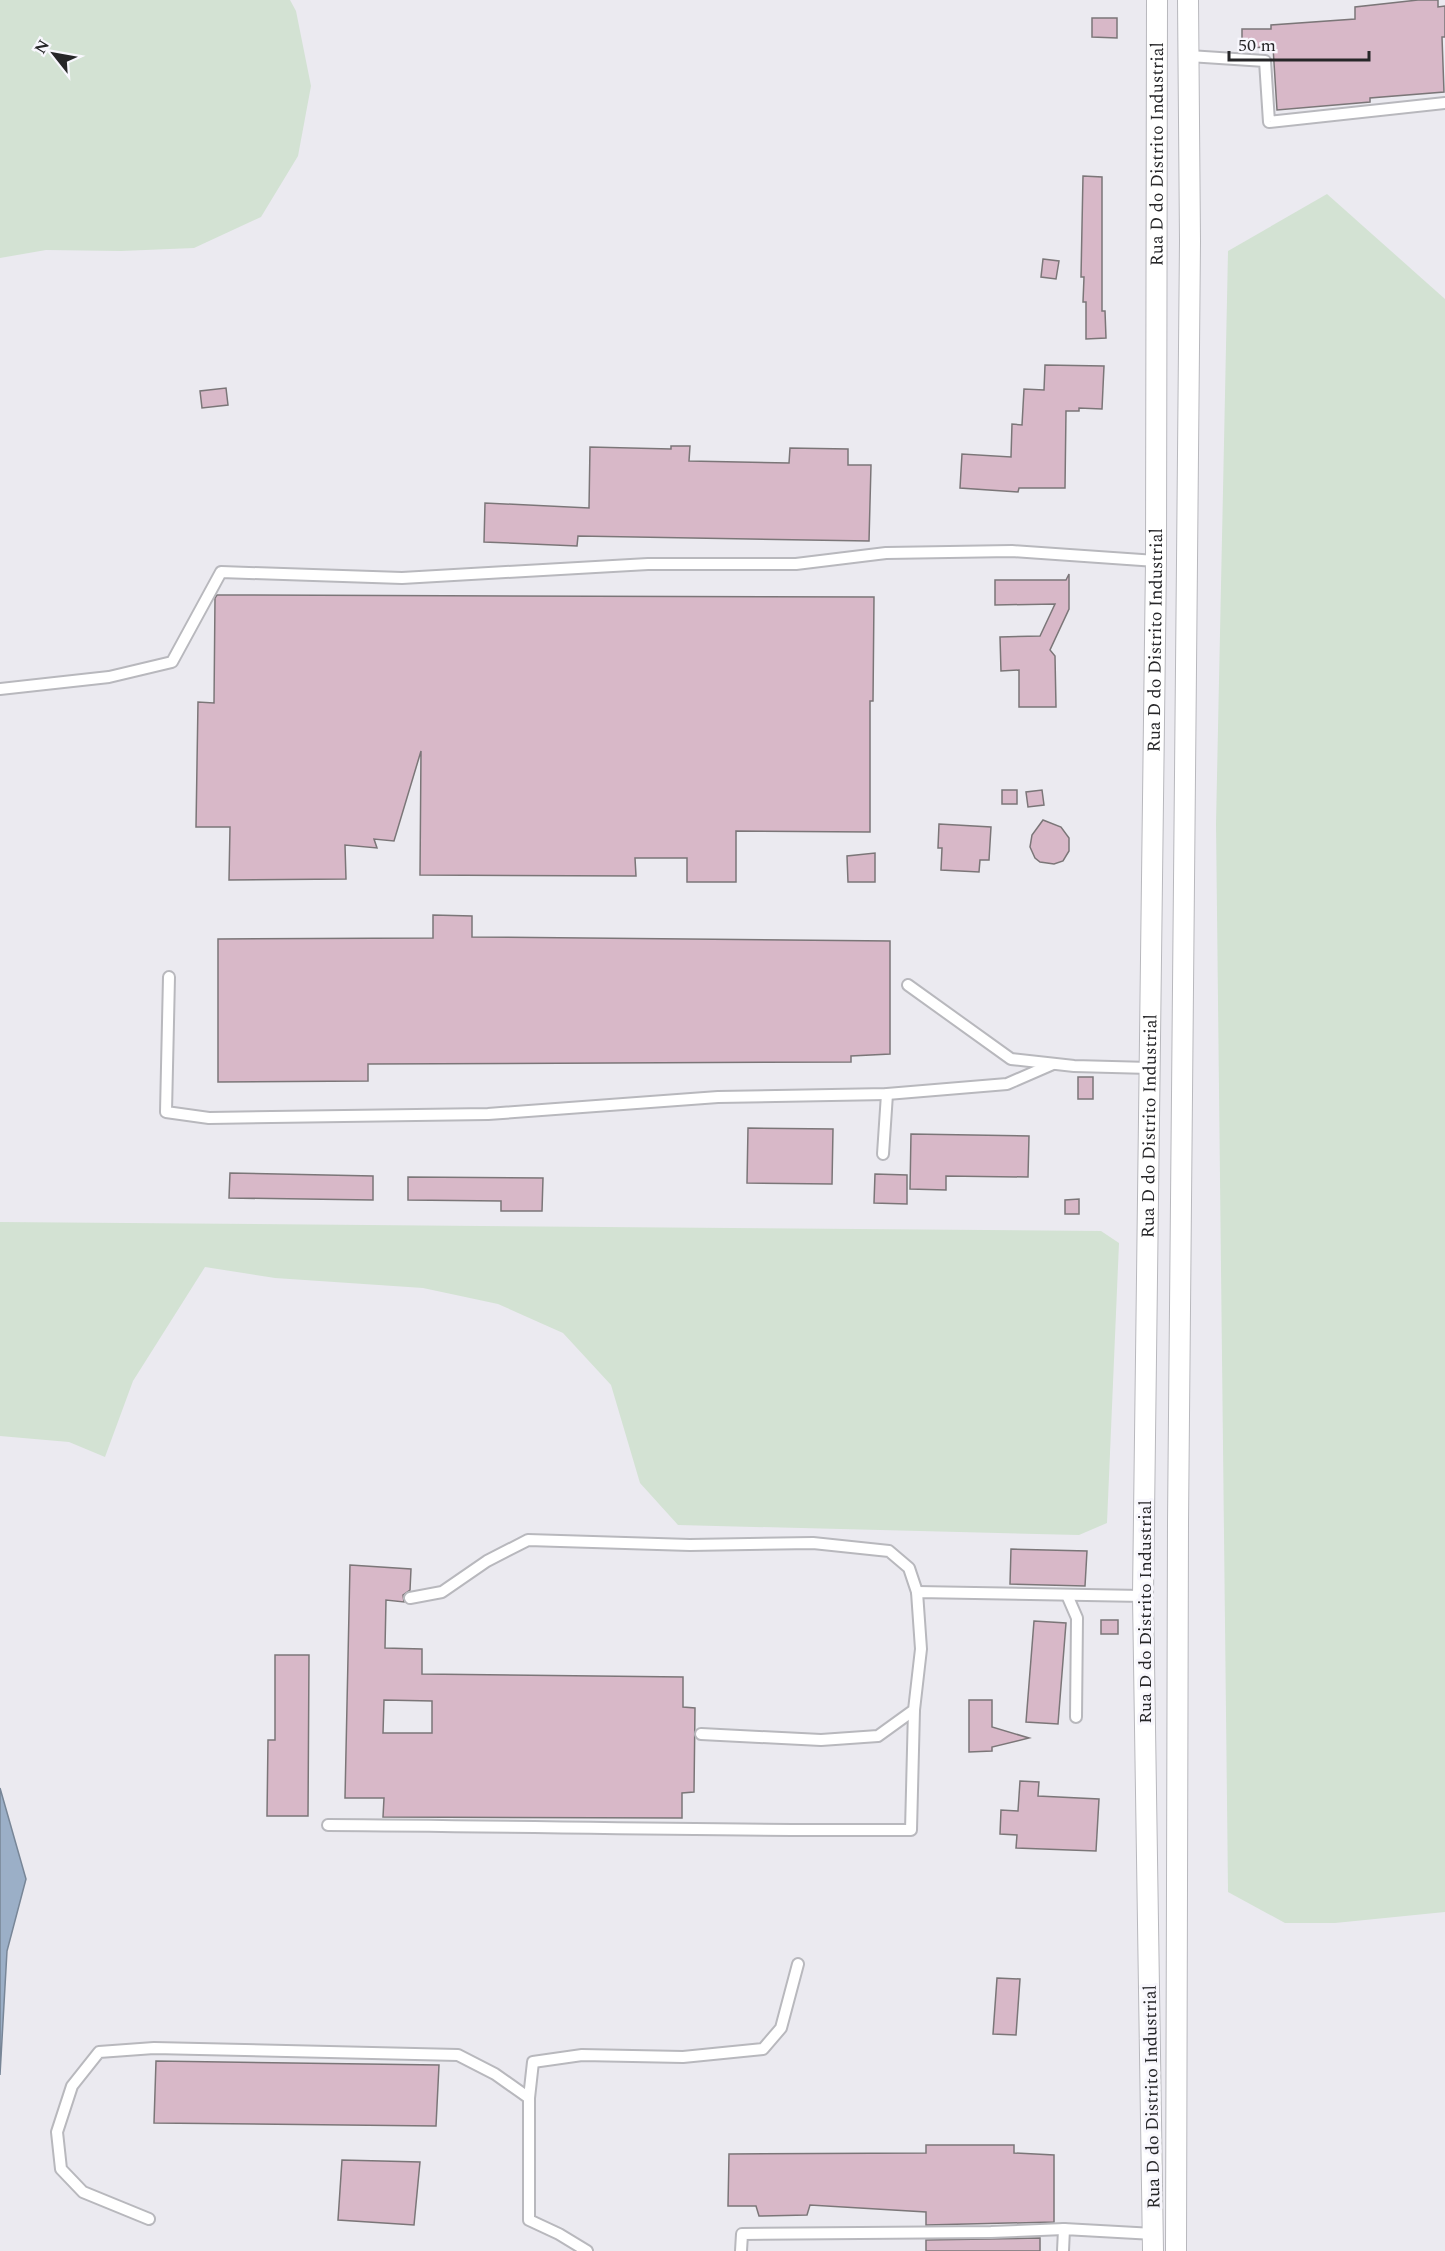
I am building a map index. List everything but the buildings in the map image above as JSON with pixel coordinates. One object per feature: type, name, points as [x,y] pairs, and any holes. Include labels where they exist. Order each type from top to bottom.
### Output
[{"type":"street","name":"Rua D do Distrito Industrial","points":[[1153,2242],[1143,1596],[1156,561],[1157,0]]},
{"type":"street","name":"Rua D do Distrito Industrial","points":[[1176,2242],[1178,1499],[1188,558],[1190,140],[1188,0]]},
{"type":"street","points":[[1156,561],[1188,558]]},
{"type":"street","points":[[1153,2242],[1176,2242]]},
{"type":"lane","points":[[1189,56],[1264,61],[1269,122],[1445,103]]},
{"type":"lane","points":[[0,689],[109,677],[172,662],[221,572],[402,578],[648,564],[796,564],[886,554],[1012,551],[1156,561]]},
{"type":"lane","points":[[168,977],[166,1112],[209,1118],[488,1114],[718,1097],[887,1094],[1007,1084],[1053,1064]]},
{"type":"lane","points":[[908,985],[1011,1059],[1053,1064],[1150,1068]]},
{"type":"lane","points":[[883,1154],[887,1094]]},
{"type":"lane","points":[[328,1824],[558,1826],[709,1831],[911,1830],[914,1710],[921,1649],[917,1592],[909,1569],[889,1551],[813,1543],[690,1545],[528,1540],[487,1562],[442,1592],[410,1598]]},
{"type":"lane","points":[[917,1592],[1143,1596]]},
{"type":"lane","points":[[1066,1594],[1077,1618],[1076,1717]]},
{"type":"lane","points":[[701,1734],[821,1740],[878,1736],[914,1710]]},
{"type":"lane","points":[[587,2251],[559,2234],[528,2220],[529,2098],[533,2062],[582,2055],[683,2058],[763,2049],[781,2028],[798,1964]]},
{"type":"lane","points":[[149,2219],[84,2192],[61,2169],[57,2132],[72,2086],[99,2052],[154,2048],[459,2055],[495,2074],[529,2098]]},
{"type":"lane","points":[[741,2251],[742,2234],[991,2232],[1064,2229],[1153,2242]]},
{"type":"lane","points":[[1063,2251],[1064,2229]]},
{"type":"green space","points":[[0,0],[290,0],[296,11],[311,86],[298,156],[261,217],[194,248],[121,251],[46,250],[0,258]]},
{"type":"green space","points":[[1327,194],[1445,299],[1445,1912],[1335,1923],[1285,1923],[1228,1892],[1216,824],[1228,251]]},
{"type":"green space","points":[[0,1222],[1101,1231],[1119,1243],[1107,1523],[1079,1535],[678,1525],[640,1483],[611,1385],[563,1333],[498,1304],[423,1288],[275,1278],[205,1267],[133,1381],[105,1457],[69,1442],[0,1436]]},
{"type":"water","points":[[0,1788],[26,1879],[7,1951],[0,2075]]}]
